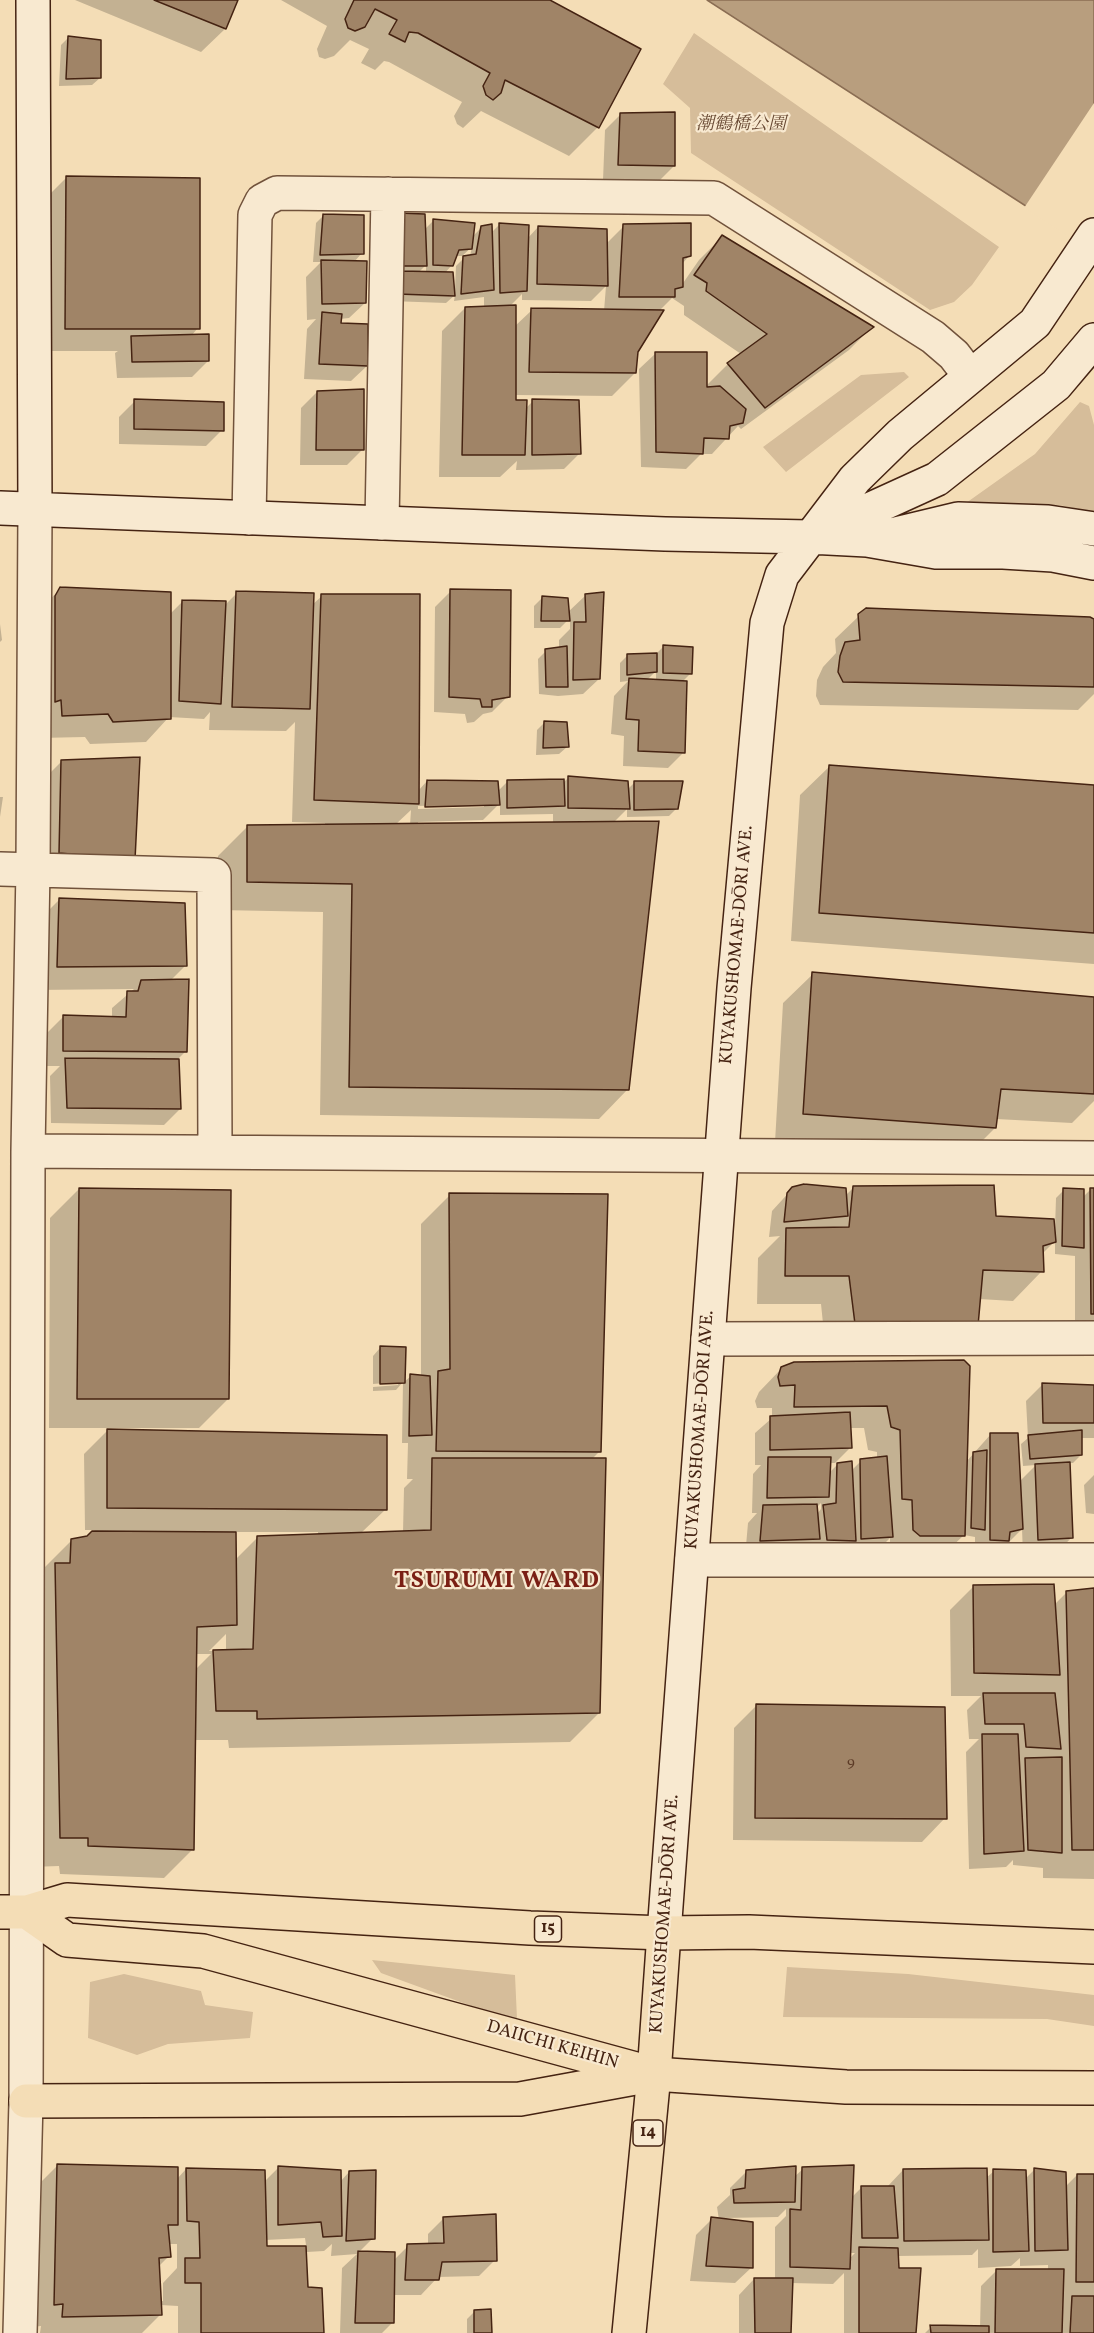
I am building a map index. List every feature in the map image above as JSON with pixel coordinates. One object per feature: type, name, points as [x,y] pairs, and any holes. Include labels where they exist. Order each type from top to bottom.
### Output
[{"type":"main road","name":"15","points":[[13,1912],[67,1900],[530,1928],[664,1933],[749,1932],[1094,1947]]},
{"type":"main road","name":"DAIICHI KEIHIN","points":[[13,1912],[67,1940],[203,1951],[654,2074],[846,2087],[1094,2088]]},
{"type":"main road","name":"KUYAKUSHOMAE-DŌRI AVE.","points":[[629,2333],[654,2074],[664,1933]]},
{"type":"main road","points":[[26,2101],[520,2099],[654,2074]]},
{"type":"street","points":[[20,2333],[26,2101],[13,1912],[33,868],[35,509],[33,0]]},
{"type":"street","points":[[249,518],[255,215],[262,201],[277,193],[714,198],[933,337],[954,356],[970,376]]},
{"type":"street","points":[[382,523],[388,194]]},
{"type":"street","name":"KUYAKUSHOMAE-DŌRI AVE.","points":[[664,1933],[734,988],[766,623],[782,575],[855,479],[900,435],[1035,323],[1094,235]]},
{"type":"street","points":[[810,537],[937,479],[1056,385],[1094,340]]},
{"type":"street","points":[[0,508],[665,534],[810,537],[867,540],[936,552],[1053,555],[1094,563]]},
{"type":"street","points":[[867,540],[958,519],[1048,522],[1094,529]]},
{"type":"street","points":[[0,869],[33,868],[214,875],[215,1152]]},
{"type":"street","points":[[28,1151],[1094,1158]]},
{"type":"street","points":[[708,1339],[1094,1338]]},
{"type":"street","points":[[692,1560],[1094,1560]]},
{"type":"green space","name":"潮鶴橋公園","points":[[694,33],[999,247],[972,285],[954,302],[930,310],[691,153],[690,108],[663,84]]},
{"type":"green space","points":[[904,372],[909,377],[786,472],[763,447],[861,375]]},
{"type":"green space","points":[[1080,402],[1089,406],[1094,425],[1094,512],[1059,505],[966,503],[1035,454]]},
{"type":"green space","points":[[372,1960],[515,1975],[517,2019],[477,2008],[381,1973]]},
{"type":"green space","points":[[787,1967],[908,1974],[1094,1995],[1094,2026],[1047,2019],[783,2017]]},
{"type":"green space","points":[[124,1974],[201,1991],[205,2005],[253,2012],[250,2038],[168,2044],[137,2055],[88,2038],[90,1982]]},
{"type":"shaded area","points":[[707,0],[1094,0],[1094,250]]},
{"type":"pier","points":[[1094,103],[1094,253],[1024,208]]},
{"type":"building","points":[[154,0],[238,0],[226,29]]},
{"type":"building","points":[[354,0],[550,0],[641,49],[599,128],[505,80],[501,93],[493,100],[486,95],[483,86],[490,73],[418,33],[409,32],[405,42],[389,34],[397,20],[375,9],[365,27],[355,31],[348,28],[345,19]]},
{"type":"building","points":[[68,36],[101,40],[101,78],[66,79]]},
{"type":"building","points":[[675,112],[675,166],[618,165],[620,113]]},
{"type":"building","points":[[66,176],[200,178],[200,329],[65,329]]},
{"type":"building","points":[[398,213],[425,214],[427,266],[397,266]]},
{"type":"building","points":[[323,214],[364,215],[364,254],[320,255]]},
{"type":"building","points":[[433,219],[475,223],[472,249],[459,250],[453,266],[433,265]]},
{"type":"building","points":[[499,223],[529,225],[527,291],[500,293]]},
{"type":"building","points":[[691,223],[691,256],[683,258],[683,287],[675,289],[675,297],[619,297],[623,224]]},
{"type":"building","points":[[492,224],[494,290],[461,294],[463,256],[476,254],[481,226]]},
{"type":"building","points":[[538,226],[607,229],[608,286],[537,284]]},
{"type":"building","points":[[722,235],[874,327],[765,408],[727,363],[767,334],[706,291],[707,283],[694,275]]},
{"type":"building","points":[[321,260],[367,261],[366,303],[322,304]]},
{"type":"building","points":[[399,271],[453,272],[455,296],[397,294]]},
{"type":"building","points":[[516,305],[516,400],[527,400],[525,455],[462,455],[465,307]]},
{"type":"building","points":[[531,308],[664,310],[638,352],[636,373],[529,372]]},
{"type":"building","points":[[322,312],[342,314],[341,323],[368,324],[368,366],[319,364]]},
{"type":"building","points":[[209,334],[209,361],[132,362],[131,336]]},
{"type":"building","points":[[655,352],[707,352],[707,387],[720,386],[746,409],[743,423],[730,426],[729,439],[704,438],[703,454],[656,452]]},
{"type":"building","points":[[364,389],[364,450],[316,450],[317,391]]},
{"type":"building","points":[[134,399],[224,402],[224,431],[134,429]]},
{"type":"building","points":[[532,399],[579,400],[581,454],[532,455]]},
{"type":"building","points":[[60,587],[171,592],[171,719],[113,722],[108,714],[62,716],[61,700],[55,702],[55,596]]},
{"type":"building","points":[[450,589],[511,590],[510,697],[492,700],[492,707],[482,707],[480,699],[449,697]]},
{"type":"building","points":[[236,591],[314,593],[310,709],[232,707]]},
{"type":"building","points":[[604,592],[600,679],[573,680],[574,622],[586,622],[585,594]]},
{"type":"building","points":[[321,594],[420,594],[419,804],[314,800]]},
{"type":"building","points":[[542,596],[568,598],[570,621],[541,621]]},
{"type":"building","points":[[182,600],[226,601],[221,704],[179,701]]},
{"type":"building","points":[[866,608],[1090,617],[1094,619],[1094,687],[843,682],[838,672],[840,656],[845,642],[860,640],[858,614]]},
{"type":"building","points":[[663,645],[693,647],[692,674],[663,673]]},
{"type":"building","points":[[567,646],[568,687],[546,687],[545,649]]},
{"type":"building","points":[[657,653],[657,672],[627,675],[627,654]]},
{"type":"building","points":[[629,678],[687,681],[685,753],[638,751],[639,720],[626,719]]},
{"type":"building","points":[[544,721],[567,722],[569,747],[543,748]]},
{"type":"building","points":[[140,757],[135,860],[59,853],[61,760]]},
{"type":"building","points":[[829,765],[1094,785],[1094,933],[819,913]]},
{"type":"building","points":[[568,776],[628,781],[630,809],[568,808]]},
{"type":"building","points":[[564,779],[565,806],[507,808],[507,780]]},
{"type":"building","points":[[427,780],[498,781],[500,805],[425,807]]},
{"type":"building","points":[[634,781],[683,781],[678,809],[634,810]]},
{"type":"building","points":[[659,821],[629,1090],[349,1087],[352,884],[247,882],[247,825]]},
{"type":"building","points":[[59,898],[185,903],[187,966],[57,967]]},
{"type":"building","points":[[812,972],[1094,997],[1094,1094],[1001,1089],[996,1128],[803,1114]]},
{"type":"building","points":[[189,979],[187,1052],[63,1051],[63,1015],[126,1017],[127,991],[138,991],[141,980]]},
{"type":"building","points":[[65,1058],[179,1059],[181,1109],[67,1108]]},
{"type":"building","points":[[804,1184],[846,1188],[848,1216],[784,1222],[787,1193],[792,1187]]},
{"type":"building","points":[[994,1185],[996,1216],[1054,1219],[1056,1242],[1043,1246],[1044,1272],[983,1270],[978,1326],[855,1324],[849,1276],[785,1276],[786,1228],[849,1227],[853,1186]]},
{"type":"building","points":[[79,1188],[231,1190],[229,1399],[77,1399]]},
{"type":"building","points":[[1063,1188],[1084,1189],[1084,1248],[1062,1246]]},
{"type":"building","points":[[1090,1188],[1094,1188],[1094,1314],[1091,1314]]},
{"type":"building","points":[[449,1193],[608,1194],[601,1452],[436,1451],[438,1371],[450,1369]]},
{"type":"building","points":[[380,1346],[406,1347],[405,1383],[380,1384]]},
{"type":"building","points":[[964,1360],[970,1366],[965,1536],[920,1536],[913,1530],[912,1500],[902,1499],[900,1430],[891,1427],[887,1406],[794,1407],[795,1385],[780,1386],[778,1377],[781,1367],[794,1362]]},
{"type":"building","points":[[410,1374],[430,1376],[432,1435],[409,1436]]},
{"type":"building","points":[[1042,1383],[1094,1385],[1094,1423],[1043,1423]]},
{"type":"building","points":[[850,1412],[852,1448],[770,1450],[770,1416]]},
{"type":"building","points":[[107,1429],[387,1435],[387,1510],[107,1508]]},
{"type":"building","points":[[1082,1430],[1082,1455],[1030,1459],[1028,1435]]},
{"type":"building","points":[[990,1433],[1018,1433],[1023,1529],[1010,1532],[1009,1541],[990,1540]]},
{"type":"building","points":[[987,1450],[985,1530],[971,1528],[973,1452]]},
{"type":"building","points":[[887,1456],[893,1537],[861,1539],[860,1459]]},
{"type":"building","points":[[768,1457],[831,1457],[829,1497],[767,1498]]},
{"type":"building","points":[[432,1458],[606,1458],[600,1713],[257,1719],[257,1711],[216,1711],[213,1650],[253,1649],[257,1536],[431,1530]]},
{"type":"building","points":[[852,1461],[856,1541],[827,1540],[823,1505],[836,1503],[837,1463]]},
{"type":"building","points":[[1070,1462],[1073,1538],[1038,1540],[1035,1464]]},
{"type":"building","points":[[817,1504],[820,1539],[760,1541],[763,1505]]},
{"type":"building","points":[[92,1531],[236,1532],[237,1625],[197,1627],[194,1850],[88,1846],[88,1838],[60,1838],[55,1563],[70,1563],[71,1539],[87,1536]]},
{"type":"building","points":[[1054,1584],[1060,1675],[974,1673],[973,1585]]},
{"type":"building","points":[[1094,1588],[1094,1850],[1072,1850],[1066,1591]]},
{"type":"building","points":[[983,1693],[1055,1693],[1061,1749],[1026,1747],[1024,1724],[985,1724]]},
{"type":"building","points":[[756,1704],[945,1707],[947,1819],[755,1818]]},
{"type":"building","points":[[982,1734],[1018,1734],[1024,1851],[984,1854]]},
{"type":"building","points":[[1062,1757],[1062,1853],[1028,1850],[1025,1758]]},
{"type":"building","points":[[57,2164],[178,2167],[178,2225],[168,2225],[171,2257],[159,2258],[162,2315],[62,2317],[63,2304],[54,2305]]},
{"type":"building","points":[[854,2165],[850,2269],[790,2267],[790,2209],[801,2210],[802,2167]]},
{"type":"building","points":[[278,2166],[341,2170],[342,2236],[323,2237],[321,2222],[278,2225]]},
{"type":"building","points":[[796,2166],[795,2202],[734,2203],[733,2190],[745,2188],[746,2170]]},
{"type":"building","points":[[186,2168],[265,2170],[267,2246],[306,2246],[308,2287],[322,2288],[324,2333],[201,2333],[201,2283],[185,2283],[185,2258],[200,2258],[199,2222],[187,2221]]},
{"type":"building","points":[[987,2168],[989,2240],[904,2241],[903,2169]]},
{"type":"building","points":[[1034,2168],[1066,2172],[1068,2250],[1035,2251]]},
{"type":"building","points":[[993,2169],[1026,2170],[1029,2251],[993,2252]]},
{"type":"building","points":[[376,2170],[375,2239],[346,2241],[349,2171]]},
{"type":"building","points":[[1077,2174],[1094,2174],[1094,2282],[1076,2282]]},
{"type":"building","points":[[861,2186],[894,2186],[898,2238],[862,2238]]},
{"type":"building","points":[[496,2214],[497,2261],[442,2262],[439,2280],[405,2280],[407,2244],[444,2243],[443,2217]]},
{"type":"building","points":[[711,2217],[753,2222],[753,2268],[706,2266]]},
{"type":"building","points":[[859,2247],[898,2248],[899,2268],[921,2268],[916,2333],[859,2333]]},
{"type":"building","points":[[358,2251],[395,2252],[394,2323],[355,2323]]},
{"type":"building","points":[[996,2269],[1064,2269],[1062,2333],[995,2333]]},
{"type":"building","points":[[754,2278],[793,2278],[791,2333],[755,2333]]},
{"type":"building","points":[[1072,2296],[1094,2296],[1094,2333],[1070,2333]]},
{"type":"building","points":[[491,2309],[492,2333],[474,2333],[474,2310]]},
{"type":"building","points":[[930,2325],[989,2326],[989,2333],[931,2333]]},
{"type":"district","name":"TSURUMI WARD","points":[[497,1583]]}]
